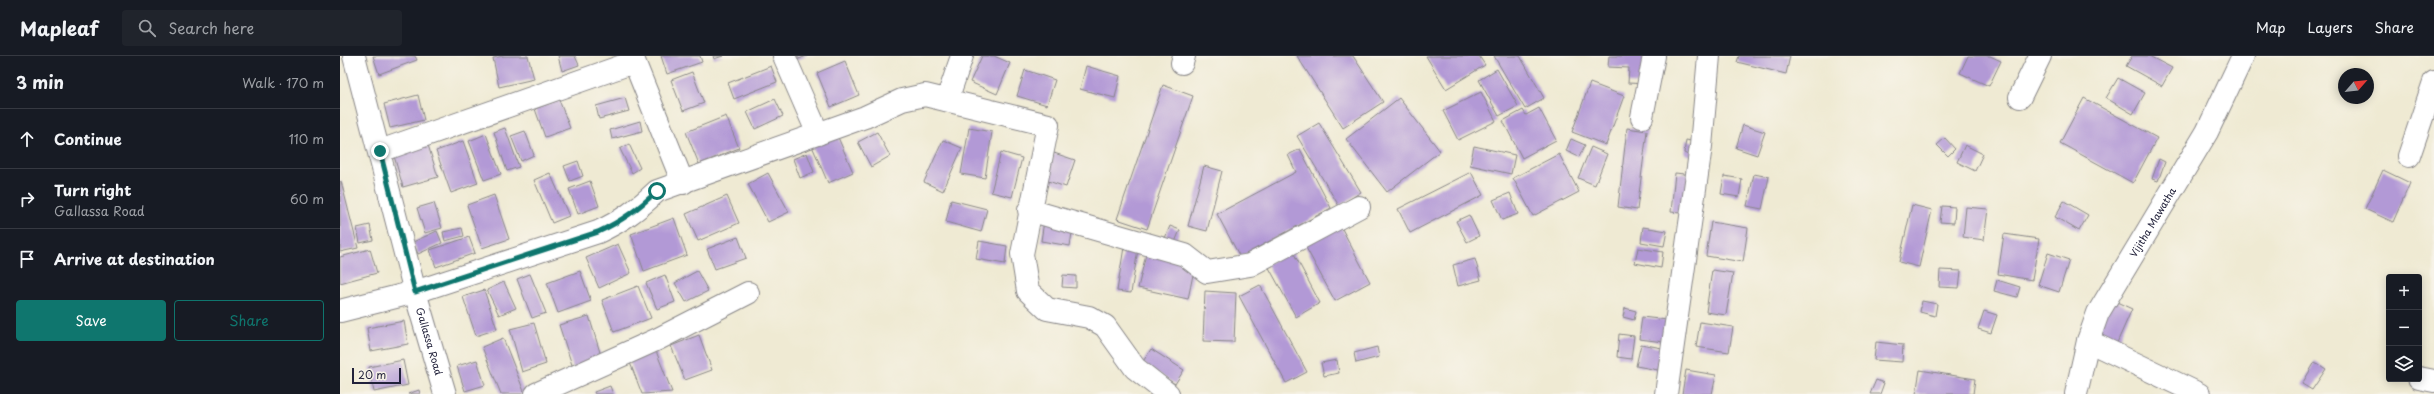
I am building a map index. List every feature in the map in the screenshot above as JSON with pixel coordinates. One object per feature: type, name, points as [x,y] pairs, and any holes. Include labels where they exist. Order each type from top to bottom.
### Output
[{"type":"street","name":"Gallassa Road","points":[[354,56],[380,151],[415,292],[444,394]]},
{"type":"street","points":[[784,56],[818,134]]},
{"type":"street","points":[[947,100],[962,56]]},
{"type":"street","points":[[1642,117],[1654,56]]},
{"type":"street","points":[[1666,394],[1701,146],[1709,56]]},
{"type":"street","points":[[2020,97],[2040,56]]},
{"type":"street","name":"Vijitha Mawatha","points":[[2076,394],[2088,341],[2098,313],[2207,132],[2243,56]]},
{"type":"street","points":[[380,151],[633,59],[683,183]]},
{"type":"street","points":[[2409,156],[2434,82]]},
{"type":"street","points":[[340,311],[415,292],[598,232],[621,222],[637,211],[657,191],[865,117],[902,100],[925,95],[1048,125],[1029,210],[1022,254],[1028,291],[1047,310],[1089,317],[1105,326],[1135,368],[1168,394]]},
{"type":"street","points":[[1029,210],[1185,255],[1207,272],[1250,265],[1359,207]]},
{"type":"street","points":[[536,394],[658,339],[748,293]]},
{"type":"street","points":[[2088,341],[2199,394]]},
{"type":"street","points":[[2422,379],[2434,381]]},
{"type":"building","points":[[373,56],[415,56],[417,60],[379,74]]},
{"type":"building","points":[[503,56],[528,56],[534,79],[499,87],[493,58]]},
{"type":"building","points":[[558,56],[575,56],[579,65],[562,71]]},
{"type":"building","points":[[661,56],[700,56],[702,62],[667,74]]},
{"type":"building","points":[[713,56],[723,56],[714,59]]},
{"type":"building","points":[[794,56],[807,56],[796,60]]},
{"type":"building","points":[[982,56],[994,56],[1010,63],[997,94],[970,82]]},
{"type":"building","points":[[1297,56],[1353,56],[1383,102],[1343,128]]},
{"type":"building","points":[[1426,56],[1479,56],[1485,65],[1446,89]]},
{"type":"building","points":[[1494,56],[1520,56],[1544,98],[1525,109]]},
{"type":"building","points":[[1609,56],[1649,56],[1647,84],[1628,83],[1629,68],[1608,67]]},
{"type":"building","points":[[1739,56],[1790,56],[1786,74],[1737,62]]},
{"type":"building","points":[[1968,56],[1990,56],[2001,61],[1989,86],[1960,73]]},
{"type":"building","points":[[2132,56],[2149,56],[2172,68],[2162,86],[2126,66]]},
{"type":"building","points":[[845,61],[859,95],[831,107],[817,73]]},
{"type":"building","points":[[771,66],[777,82],[734,99],[728,83]]},
{"type":"building","points":[[1086,66],[1120,76],[1115,98],[1080,89]]},
{"type":"building","points":[[1497,69],[1518,106],[1499,116],[1479,80]]},
{"type":"building","points":[[1025,70],[1055,80],[1047,105],[1017,96]]},
{"type":"building","points":[[692,72],[704,103],[683,111],[671,80]]},
{"type":"building","points":[[2118,78],[2145,93],[2133,114],[2106,98]]},
{"type":"building","points":[[1590,83],[1624,96],[1606,145],[1572,132]]},
{"type":"building","points":[[1163,85],[1193,96],[1147,229],[1117,219]]},
{"type":"building","points":[[1481,92],[1496,121],[1458,140],[1443,111]]},
{"type":"building","points":[[418,95],[424,120],[390,128],[384,104]]},
{"type":"building","points":[[625,98],[629,111],[599,119],[596,106]]},
{"type":"building","points":[[1399,98],[1440,151],[1387,192],[1346,139]]},
{"type":"building","points":[[2084,98],[2157,138],[2133,183],[2060,143]]},
{"type":"building","points":[[775,99],[783,116],[755,129],[747,112]]},
{"type":"building","points":[[559,100],[570,128],[545,137],[535,109]]},
{"type":"building","points":[[1539,108],[1556,140],[1522,158],[1503,121],[1523,110],[1526,115]]},
{"type":"building","points":[[726,116],[739,148],[699,164],[686,132]]},
{"type":"building","points":[[640,121],[642,131],[612,139],[610,130]]},
{"type":"building","points":[[1319,123],[1361,192],[1339,206],[1297,136]]},
{"type":"building","points":[[1743,125],[1765,132],[1757,155],[1736,148]]},
{"type":"building","points":[[505,128],[519,167],[507,171],[494,132]]},
{"type":"building","points":[[969,128],[992,132],[985,178],[961,174]]},
{"type":"building","points":[[1627,128],[1647,131],[1637,210],[1618,207]]},
{"type":"building","points":[[525,131],[534,155],[521,161],[511,136]]},
{"type":"building","points":[[877,132],[890,156],[871,167],[858,142]]},
{"type":"building","points":[[486,134],[501,174],[484,180],[469,141]]},
{"type":"building","points":[[837,135],[853,172],[828,183],[812,146]]},
{"type":"building","points":[[1945,138],[1955,149],[1948,156],[1937,145]]},
{"type":"building","points":[[1571,139],[1585,145],[1579,157],[1566,151]]},
{"type":"building","points":[[943,140],[962,148],[943,191],[924,182]]},
{"type":"building","points":[[1686,140],[1700,143],[1690,156],[1684,153]]},
{"type":"building","points":[[463,141],[478,183],[451,193],[436,151]]},
{"type":"building","points":[[629,144],[640,168],[632,173],[620,149]]},
{"type":"building","points":[[428,145],[438,177],[403,187],[394,156]]},
{"type":"building","points":[[1965,145],[1983,154],[1975,171],[1957,162]]},
{"type":"building","points":[[1474,146],[1515,155],[1511,174],[1470,165]]},
{"type":"building","points":[[1591,147],[1607,154],[1595,185],[1578,178]]},
{"type":"building","points":[[1300,149],[1331,208],[1240,257],[1217,214],[1296,172],[1288,155]]},
{"type":"building","points":[[1001,152],[1022,158],[1012,197],[991,192]]},
{"type":"building","points":[[807,153],[814,172],[800,178],[793,159]]},
{"type":"building","points":[[1054,153],[1075,160],[1066,187],[1045,180]]},
{"type":"building","points":[[1559,154],[1579,192],[1533,216],[1513,178]]},
{"type":"building","points":[[2159,159],[2165,162],[2158,181],[2152,179]]},
{"type":"building","points":[[578,161],[583,176],[570,181],[564,166]]},
{"type":"building","points":[[1204,166],[1222,171],[1207,231],[1188,226]]},
{"type":"building","points":[[2383,170],[2410,183],[2393,222],[2365,209]]},
{"type":"building","points":[[1471,172],[1483,195],[1410,233],[1398,209]]},
{"type":"building","points":[[550,173],[569,216],[552,223],[534,180]]},
{"type":"building","points":[[768,173],[789,212],[768,222],[748,184]]},
{"type":"building","points":[[1675,173],[1693,175],[1689,214],[1671,212]]},
{"type":"building","points":[[1754,174],[1769,177],[1762,209],[1747,206]]},
{"type":"building","points":[[1724,176],[1742,179],[1739,197],[1721,194]]},
{"type":"building","points":[[341,181],[358,248],[340,252],[340,182]]},
{"type":"building","points":[[590,181],[599,206],[578,214],[569,189]]},
{"type":"building","points":[[1510,193],[1518,214],[1502,220],[1493,200]]},
{"type":"building","points":[[494,195],[509,239],[482,248],[467,205]]},
{"type":"building","points":[[727,196],[739,223],[698,241],[686,214]]},
{"type":"building","points":[[951,200],[987,209],[981,232],[946,222]]},
{"type":"building","points":[[2064,201],[2088,215],[2079,231],[2055,217]]},
{"type":"building","points":[[434,203],[442,228],[425,233],[417,208]]},
{"type":"building","points":[[1912,205],[1932,210],[1919,267],[1899,262]]},
{"type":"building","points":[[1942,206],[1955,207],[1954,223],[1940,222]]},
{"type":"building","points":[[1966,207],[1988,209],[1984,240],[1963,237]]},
{"type":"building","points":[[1469,215],[1479,236],[1467,242],[1456,221]]},
{"type":"building","points":[[674,218],[687,255],[644,271],[631,234]]},
{"type":"building","points":[[1044,221],[1073,226],[1070,246],[1041,241]]},
{"type":"building","points":[[1711,222],[1748,228],[1743,262],[1706,256]]},
{"type":"building","points":[[370,225],[373,240],[360,243],[357,228]]},
{"type":"building","points":[[1340,225],[1370,282],[1335,301],[1304,244]]},
{"type":"building","points":[[1170,226],[1180,230],[1173,247],[1163,243]]},
{"type":"building","points":[[1643,227],[1667,231],[1664,246],[1641,242]]},
{"type":"building","points":[[462,228],[464,236],[445,241],[443,232]]},
{"type":"building","points":[[437,231],[442,243],[418,254],[413,242]]},
{"type":"building","points":[[2004,234],[2039,239],[2032,280],[1998,274]]},
{"type":"building","points":[[469,237],[475,253],[436,267],[430,250]]},
{"type":"building","points":[[738,237],[746,258],[715,269],[707,249]]},
{"type":"building","points":[[979,241],[1007,246],[1005,264],[976,259]]},
{"type":"building","points":[[618,244],[631,273],[599,288],[586,258]]},
{"type":"building","points":[[1124,247],[1138,249],[1131,293],[1117,291]]},
{"type":"building","points":[[1638,248],[1663,252],[1661,268],[1635,263]]},
{"type":"building","points":[[370,249],[377,273],[340,283],[340,257]]},
{"type":"building","points":[[1292,250],[1320,303],[1296,317],[1267,264]]},
{"type":"building","points":[[2048,253],[2069,260],[2059,292],[2038,285]]},
{"type":"building","points":[[1146,254],[1195,265],[1188,299],[1138,288]]},
{"type":"building","points":[[1475,259],[1481,280],[1458,286],[1453,265]]},
{"type":"building","points":[[1712,270],[1733,273],[1726,315],[1706,312]]},
{"type":"building","points":[[1940,270],[1961,271],[1959,288],[1939,287]]},
{"type":"building","points":[[580,271],[591,301],[558,313],[547,283]]},
{"type":"building","points":[[697,271],[708,291],[686,302],[675,283]]},
{"type":"building","points":[[530,274],[546,313],[532,318],[517,279]]},
{"type":"building","points":[[665,275],[675,302],[657,309],[646,283]]},
{"type":"building","points":[[1063,275],[1076,276],[1076,288],[1062,287]]},
{"type":"building","points":[[1997,280],[2020,287],[2017,297],[1994,291]]},
{"type":"building","points":[[504,282],[516,308],[499,315],[487,290]]},
{"type":"building","points":[[1260,285],[1307,372],[1286,383],[1239,296]]},
{"type":"building","points":[[638,286],[651,318],[614,332],[602,300]]},
{"type":"building","points":[[484,290],[497,329],[476,336],[463,297]]},
{"type":"building","points":[[1205,291],[1236,293],[1234,342],[1203,341]]},
{"type":"building","points":[[2108,298],[2132,309],[2116,345],[2092,335]]},
{"type":"building","points":[[1922,301],[1937,304],[1935,316],[1920,312]]},
{"type":"building","points":[[1625,308],[1636,311],[1634,320],[1623,317]]},
{"type":"building","points":[[1984,311],[1997,315],[1991,333],[1978,329]]},
{"type":"building","points":[[589,316],[602,359],[573,368],[559,325]]},
{"type":"building","points":[[1642,317],[1667,320],[1664,342],[1639,339]]},
{"type":"building","points":[[404,321],[408,344],[371,351],[367,328]]},
{"type":"building","points":[[1700,322],[1733,327],[1729,352],[1696,347]]},
{"type":"building","points":[[534,323],[546,364],[522,372],[510,329]]},
{"type":"building","points":[[1619,334],[1634,336],[1631,359],[1617,357]]},
{"type":"building","points":[[699,335],[712,370],[685,380],[671,346]]},
{"type":"building","points":[[503,338],[525,394],[501,394],[482,347]]},
{"type":"building","points":[[1876,342],[1903,345],[1902,362],[1874,360]]},
{"type":"building","points":[[1641,344],[1662,348],[1658,370],[1636,366]]},
{"type":"building","points":[[1377,347],[1379,357],[1356,363],[1354,353]]},
{"type":"building","points":[[1151,349],[1184,370],[1175,384],[1142,363]]},
{"type":"building","points":[[656,351],[672,392],[642,394],[629,360]]},
{"type":"building","points":[[403,360],[408,385],[374,392],[369,367]]},
{"type":"building","points":[[477,360],[485,385],[465,391],[457,366]]},
{"type":"building","points":[[1337,360],[1339,373],[1324,376],[1321,363]]},
{"type":"building","points":[[2315,362],[2326,369],[2312,390],[2302,384]]},
{"type":"building","points":[[1686,370],[1716,375],[1712,394],[1682,394]]},
{"type":"building","points":[[1920,370],[1975,379],[1973,394],[1916,394]]},
{"type":"building","points":[[1876,380],[1884,383],[1880,394],[1870,394]]},
{"type":"building","points":[[610,386],[613,394],[595,394],[594,392]]},
{"type":"building","points":[[419,390],[420,394],[408,394]]},
{"type":"route","points":[[380,151],[415,292],[598,232],[621,222],[637,211],[657,191]]}]
